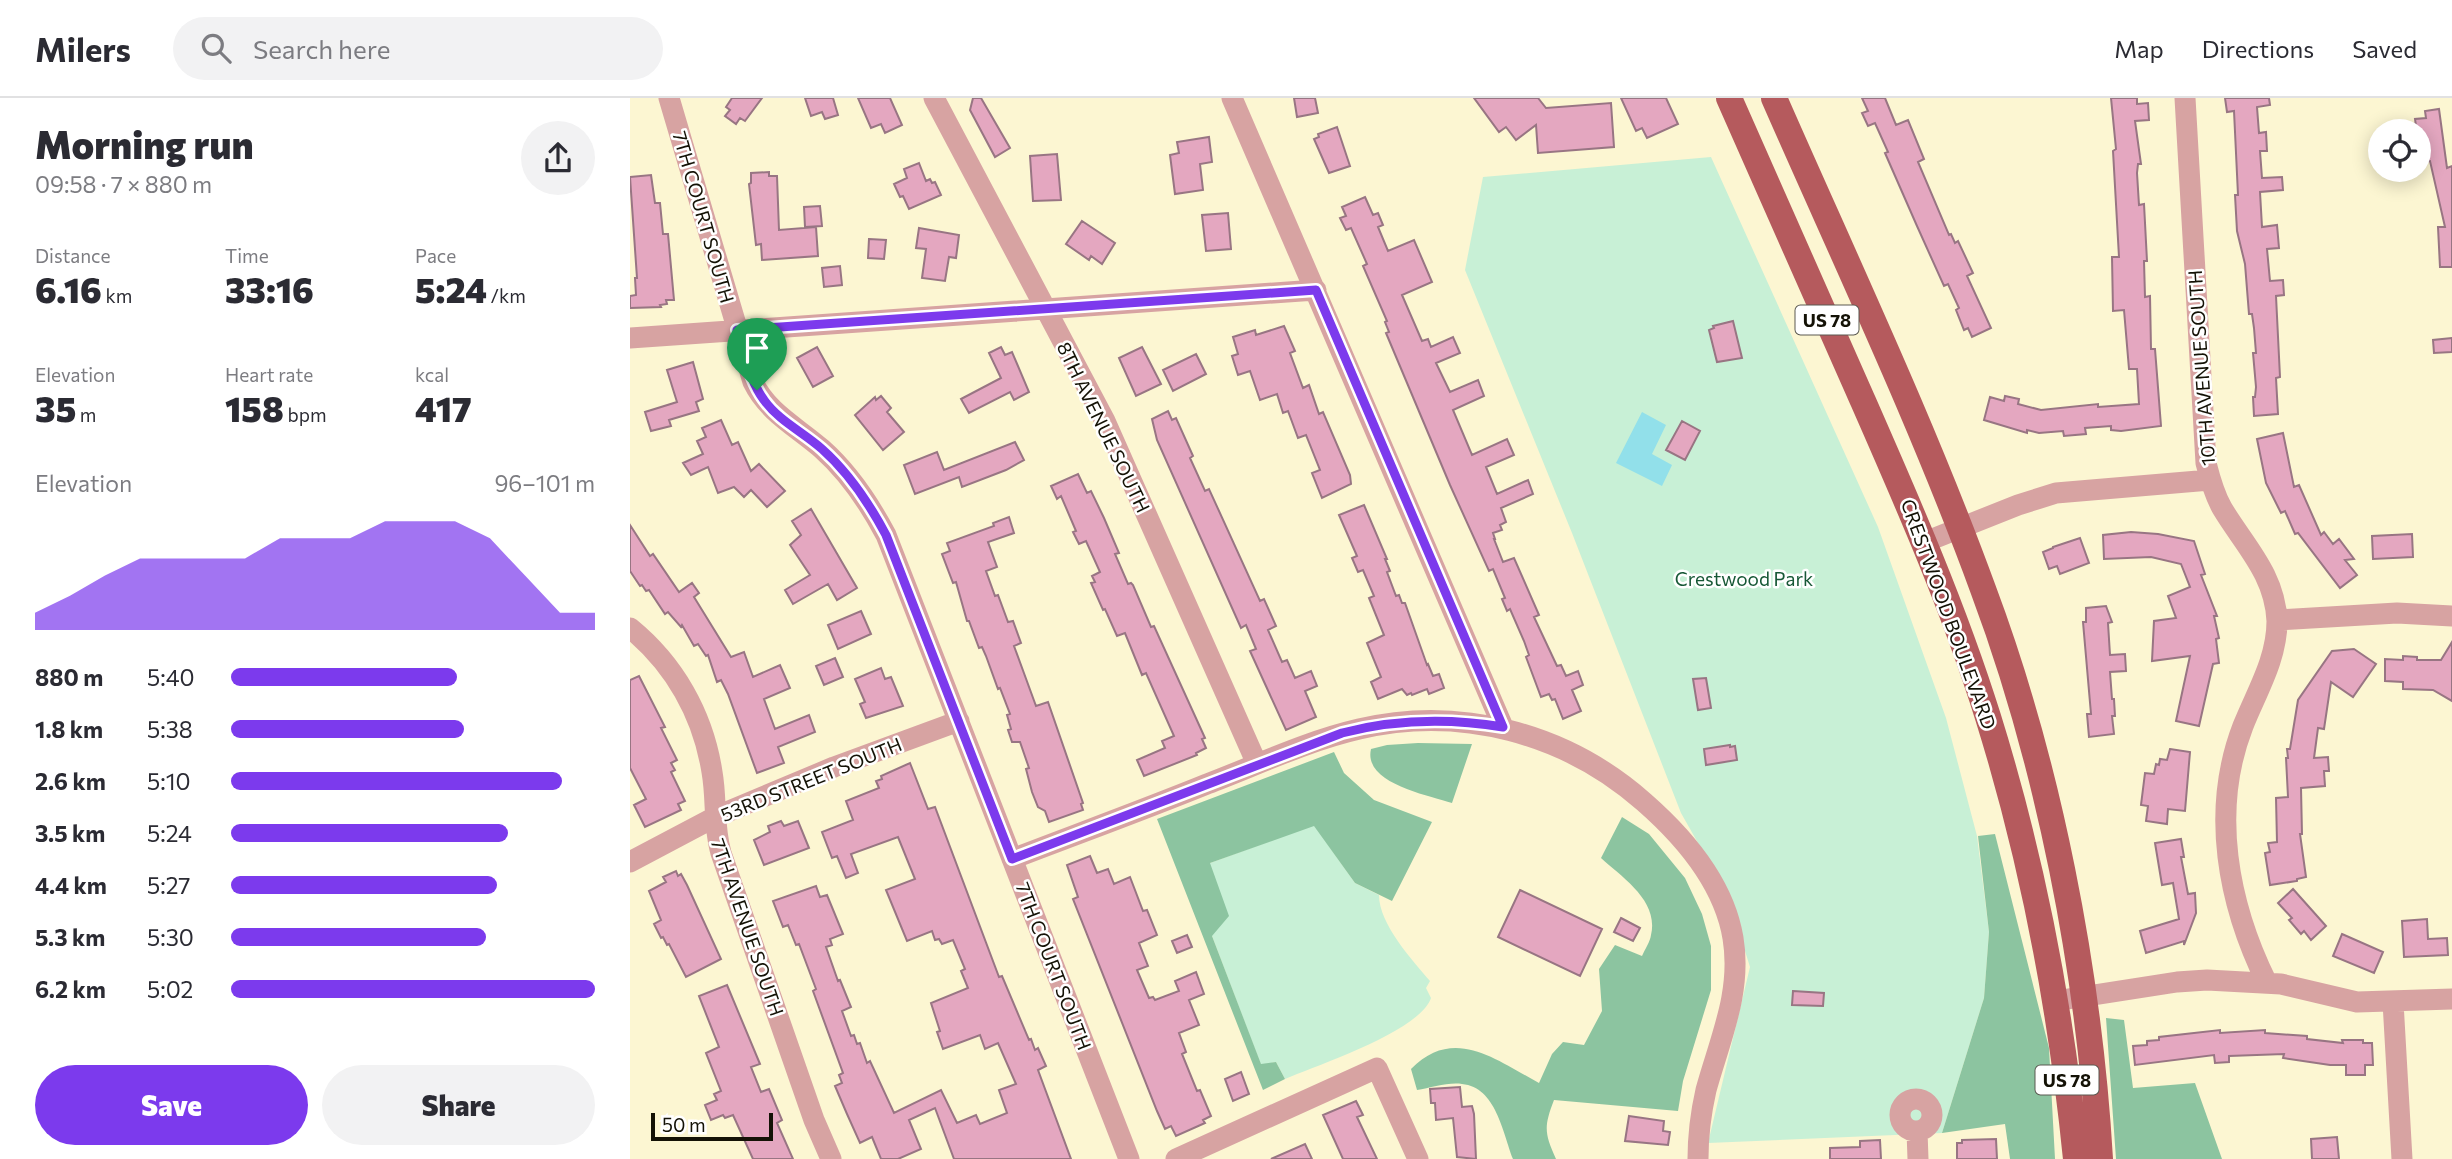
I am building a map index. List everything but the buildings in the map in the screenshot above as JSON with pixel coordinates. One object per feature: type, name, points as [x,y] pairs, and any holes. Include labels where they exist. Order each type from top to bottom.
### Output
[{"type":"main road","name":"CRESTWOOD BOULEVARD","points":[[1729,98],[1925,542],[1973,672],[2016,811],[2036,900],[2055,1001],[2076,1159]]},
{"type":"main road","name":"CRESTWOOD BOULEVARD","points":[[1774,98],[1960,529],[2005,654],[2042,784],[2072,926],[2093,1070],[2099,1159]]},
{"type":"street","name":"7TH COURT SOUTH","points":[[669,98],[753,382],[776,414],[838,464],[864,496],[886,535],[1129,1159]]},
{"type":"street","name":"8TH AVENUE SOUTH","points":[[934,98],[1105,421],[1257,764]]},
{"type":"street","points":[[1232,98],[1503,727]]},
{"type":"street","name":"10TH AVENUE SOUTH","points":[[2185,98],[2204,445],[2210,480],[2222,508],[2265,572],[2275,603],[2277,620],[2274,652],[2269,668],[2236,748],[2226,807],[2227,858],[2232,887],[2247,939],[2267,983]]},
{"type":"street","points":[[630,338],[1316,290]]},
{"type":"street","points":[[1925,542],[2018,505],[2056,494],[2210,480]]},
{"type":"street","points":[[2277,620],[2397,612],[2452,616]]},
{"type":"street","name":"7TH AVENUE SOUTH","points":[[630,628],[666,663],[690,703],[710,761],[715,795],[715,831],[721,853],[814,1120],[831,1159]]},
{"type":"street","points":[[1012,859],[1257,764],[1342,733],[1376,725],[1439,720],[1503,727],[1560,748],[1611,776],[1634,793],[1676,833],[1720,897],[1733,934],[1733,1000],[1706,1092],[1699,1131],[1698,1159]]},
{"type":"street","name":"53RD STREET SOUTH","points":[[630,862],[715,817],[834,767],[958,721]]},
{"type":"street","points":[[2055,1001],[2177,982],[2207,980],[2294,987],[2348,1001],[2452,999]]},
{"type":"street","points":[[2393,1002],[2402,1159]]},
{"type":"street","points":[[1176,1159],[1377,1068],[1418,1159]]},
{"type":"street","points":[[1917,1131],[1918,1159]]},
{"type":"green space","name":"Crestwood Park","points":[[1711,157],[1878,527],[1946,718],[1977,836],[1989,932],[1984,998],[1942,1133],[1708,1143],[1750,967],[1728,896],[1681,813],[1572,533],[1465,270],[1483,177]]},
{"type":"green space","points":[[1418,743],[1472,744],[1452,803],[1399,786],[1377,771],[1371,761],[1371,749]]},
{"type":"green space","points":[[1334,752],[1344,773],[1374,800],[1432,822],[1392,901],[1355,883],[1314,826],[1210,863],[1229,916],[1212,936],[1261,1064],[1276,1062],[1285,1079],[1263,1090],[1157,819]]},
{"type":"green space","points":[[1622,817],[1649,834],[1685,878],[1702,914],[1711,946],[1711,990],[1683,1081],[1678,1111],[1554,1100],[1547,1130],[1556,1159],[1513,1159],[1496,1113],[1483,1093],[1462,1084],[1445,1084],[1417,1090],[1411,1069],[1427,1056],[1443,1049],[1459,1048],[1491,1057],[1539,1083],[1552,1054],[1563,1042],[1584,1045],[1602,1011],[1599,969],[1615,945],[1642,956],[1651,935],[1650,911],[1644,901],[1629,882],[1601,858]]},
{"type":"green space","points":[[1314,825],[1355,883],[1379,895],[1380,906],[1390,929],[1430,981],[1426,988],[1431,998],[1423,1010],[1408,1023],[1389,1034],[1285,1079],[1276,1062],[1261,1065],[1212,936],[1210,863]]},
{"type":"green space","points":[[1995,834],[2049,1048],[2055,1159],[2010,1159],[2005,1124],[1942,1133],[1984,998],[1989,932],[1978,836]]},
{"type":"green space","points":[[2106,1018],[2124,1020],[2133,1088],[2195,1083],[2222,1159],[2116,1159]]},
{"type":"water","points":[[1642,412],[1666,425],[1652,454],[1672,465],[1662,486],[1616,463]]},
{"type":"route","points":[[1316,290],[1503,727],[1461,721],[1418,720],[1376,725],[1342,733],[1012,859],[886,535],[864,496],[838,464],[776,414],[757,390],[737,330],[1316,290]]}]
